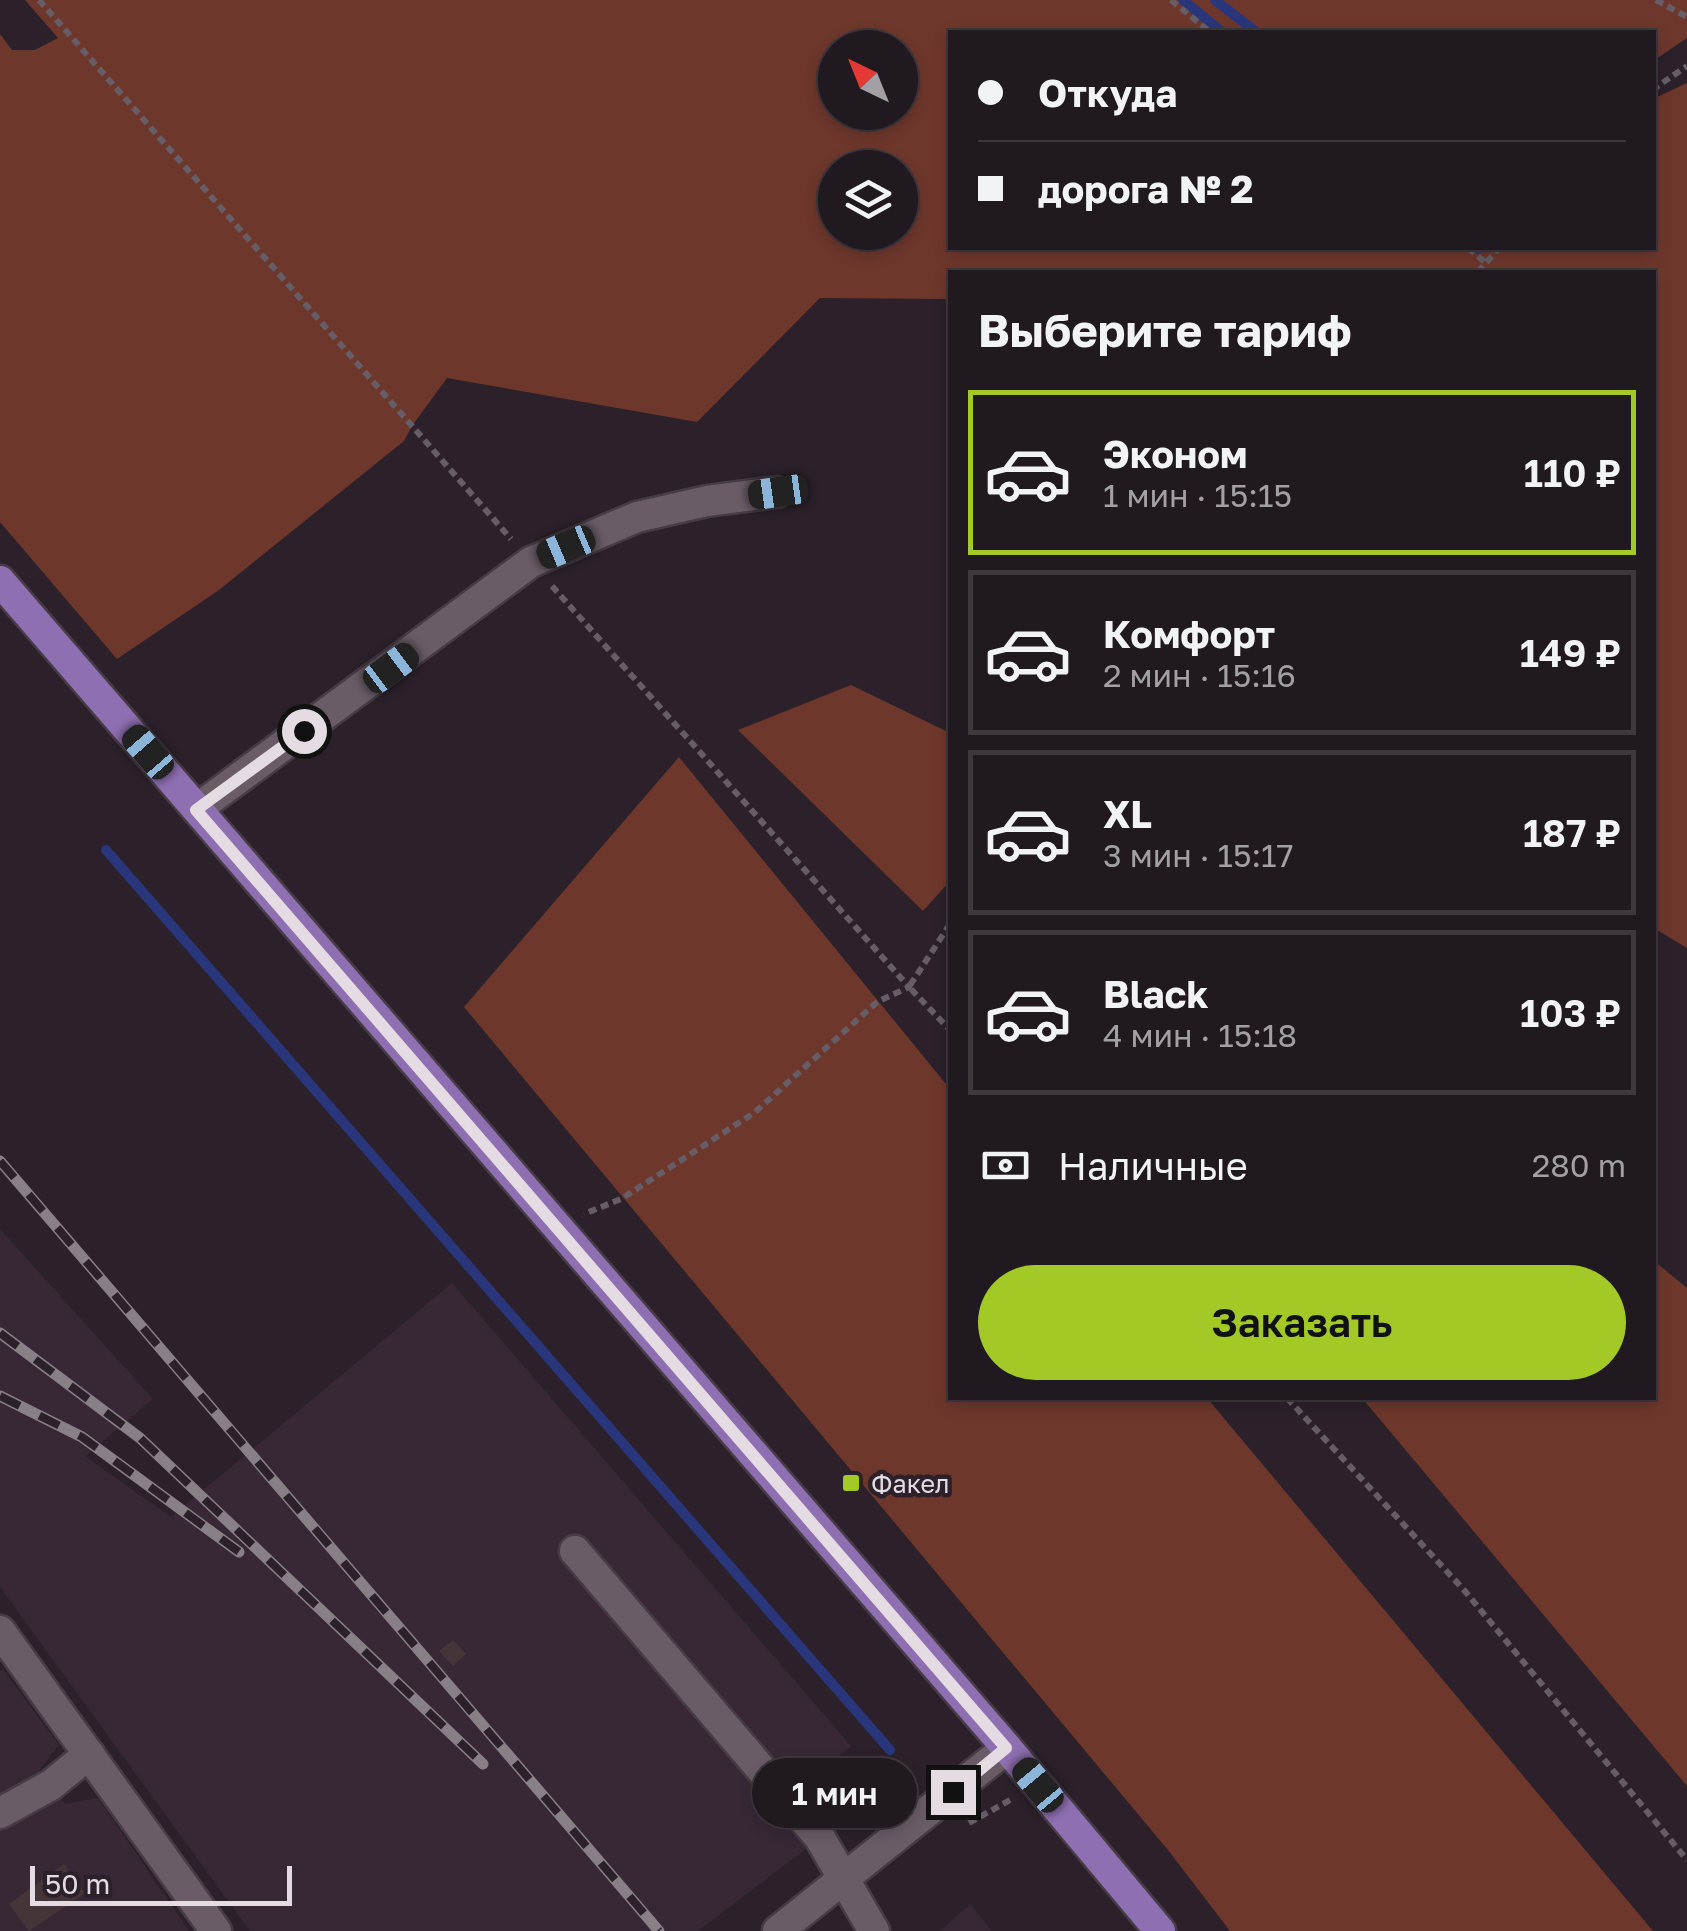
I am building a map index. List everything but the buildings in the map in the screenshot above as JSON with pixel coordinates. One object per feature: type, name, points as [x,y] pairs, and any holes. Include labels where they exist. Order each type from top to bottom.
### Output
[{"type":"main road","points":[[0,581],[1160,1931]]},
{"type":"street","points":[[196,810],[531,562],[637,518],[707,501],[778,492]]},
{"type":"street","points":[[575,1551],[820,1838],[874,1931]]},
{"type":"street","points":[[0,1631],[216,1931]]},
{"type":"street","points":[[778,1931],[1006,1748]]},
{"type":"street","points":[[0,1813],[51,1785],[88,1754]]},
{"type":"path","points":[[39,0],[531,562],[948,1028]]},
{"type":"path","points":[[1172,0],[1208,30]]},
{"type":"path","points":[[1656,0],[1687,17]]},
{"type":"path","points":[[1656,87],[1687,66]]},
{"type":"path","points":[[1470,250],[1486,263]]},
{"type":"path","points":[[1480,270],[1497,250]]},
{"type":"path","points":[[555,1226],[621,1199],[754,1113],[877,1002],[910,987],[948,927]]},
{"type":"path","points":[[1289,1400],[1464,1590],[1687,1860]]},
{"type":"shaded area","points":[[25,0],[1687,0],[1687,38],[1656,59],[1656,30],[948,30],[948,250],[1656,250],[1656,98],[1687,83],[1687,948],[1656,929],[1656,270],[948,270],[948,299],[820,298],[697,422],[447,378],[404,441],[219,590],[117,659],[0,522],[0,34],[12,50],[35,50],[58,38]]},
{"type":"shaded area","points":[[851,685],[948,732],[948,883],[923,911],[738,730]]},
{"type":"shaded area","points":[[679,757],[948,1087],[948,1400],[1209,1400],[1653,1931],[1230,1931],[1168,1850],[464,1007]]},
{"type":"shaded area","points":[[0,1229],[153,1399],[85,1456],[171,1517],[452,1283],[851,1746],[808,1782],[841,1822],[698,1931],[250,1931],[0,1587]]},
{"type":"shaded area","points":[[1656,1262],[1687,1288],[1687,1786],[1364,1400],[1656,1400]]},
{"type":"shaded area","points":[[3,1669],[59,1745],[39,1770],[65,1804],[98,1798],[189,1931],[0,1931]]},
{"type":"shaded area","points":[[970,1904],[992,1931],[940,1931]]},
{"type":"waterway","points":[[1183,0],[1220,30]]},
{"type":"waterway","points":[[1215,0],[1253,30]]},
{"type":"waterway","points":[[106,850],[890,1750]]},
{"type":"railway","points":[[0,1161],[659,1931]]},
{"type":"railway","points":[[0,1333],[140,1438],[483,1764]]},
{"type":"railway","points":[[0,1396],[82,1437],[239,1552]]},
{"type":"place","name":"Факел","points":[[851,1483]]},
{"type":"route","points":[[304,731],[196,810],[1006,1748],[953,1792]]}]
